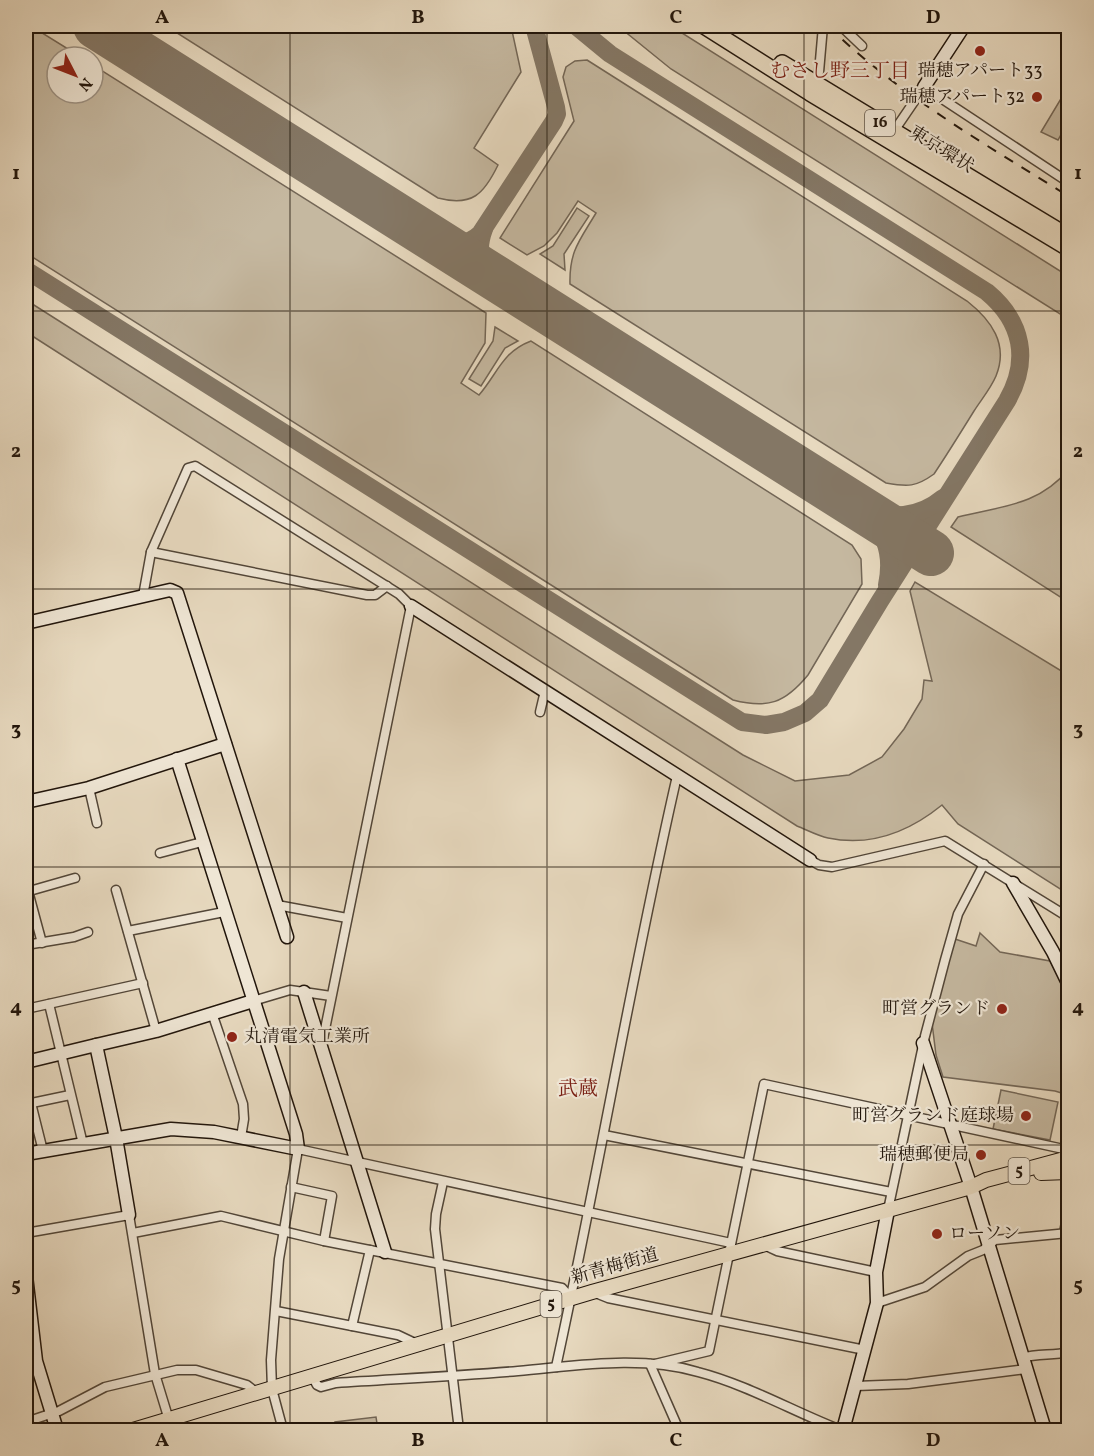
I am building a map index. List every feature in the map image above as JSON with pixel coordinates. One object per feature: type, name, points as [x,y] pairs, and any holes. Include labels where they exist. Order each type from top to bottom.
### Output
[{"type":"highway","name":"東京環状","points":[[704,26],[812,88],[894,131],[1068,236]]},
{"type":"highway","name":"東京環状","points":[[720,26],[812,88],[1010,214],[1068,248]]},
{"type":"highway","points":[[946,162],[1023,200],[1068,227]]},
{"type":"highway","points":[[1010,214],[1068,257]]},
{"type":"main road","points":[[1038,1170],[1055,1155],[1068,1150]]},
{"type":"main road","name":"新青梅街道","points":[[133,1431],[173,1423],[257,1393],[730,1248],[762,1244],[971,1187],[988,1186],[1068,1158]]},
{"type":"main road","name":"新青梅街道","points":[[1038,1170],[1068,1166]]},
{"type":"main road","points":[[1038,1170],[1068,1172]]},
{"type":"street","points":[[812,88],[819,72],[823,26]]},
{"type":"street","points":[[841,26],[862,46]]},
{"type":"street","points":[[894,131],[962,26]]},
{"type":"street","points":[[924,87],[1067,180]]},
{"type":"street","points":[[143,596],[151,552],[189,468],[195,466],[351,564],[385,588],[406,599],[411,606],[819,866],[832,867],[945,841],[1068,917]]},
{"type":"street","points":[[151,552],[367,595],[375,595],[385,588]]},
{"type":"street","points":[[26,623],[170,590],[177,593],[287,937]]},
{"type":"street","points":[[321,1047],[411,606]]},
{"type":"street","points":[[540,712],[545,691]]},
{"type":"street","points":[[26,802],[89,788],[225,744]]},
{"type":"street","points":[[177,759],[296,1134],[298,1149],[283,1232],[271,1360],[272,1389],[283,1431]]},
{"type":"street","points":[[556,1367],[678,776]]},
{"type":"street","points":[[89,788],[98,823]]},
{"type":"street","points":[[160,852],[202,842]]},
{"type":"street","points":[[312,1376],[317,1385],[321,1387],[336,1383],[556,1367],[624,1363],[652,1364],[690,1370],[713,1377],[842,1431],[877,1303],[876,1272],[923,1043],[958,914],[984,864]]},
{"type":"street","points":[[42,943],[27,891],[75,878]]},
{"type":"street","points":[[1013,883],[1068,983]]},
{"type":"street","points":[[116,890],[156,1031]]},
{"type":"street","points":[[276,905],[347,918]]},
{"type":"street","points":[[128,931],[224,912]]},
{"type":"street","points":[[26,945],[88,932]]},
{"type":"street","points":[[26,1010],[143,983]]},
{"type":"street","points":[[26,1062],[156,1031],[290,990],[331,996]]},
{"type":"street","points":[[304,992],[385,1252]]},
{"type":"street","points":[[49,1004],[59,1053],[83,1144]]},
{"type":"street","points":[[212,1013],[243,1104],[244,1119],[241,1137]]},
{"type":"street","points":[[923,1043],[971,1187],[1045,1431]]},
{"type":"street","points":[[96,1045],[116,1138],[156,1374],[173,1423]]},
{"type":"street","points":[[652,1364],[709,1351],[764,1084],[1068,1150]]},
{"type":"street","points":[[43,1151],[28,1103],[70,1095]]},
{"type":"street","points":[[26,1154],[171,1129],[194,1129],[357,1161],[443,1182],[588,1211],[730,1248]]},
{"type":"street","points":[[604,1135],[891,1192]]},
{"type":"street","points":[[443,1182],[436,1215],[439,1263],[459,1431]]},
{"type":"street","points":[[291,1187],[332,1196],[324,1241]]},
{"type":"street","points":[[877,1303],[925,1287],[995,1240],[1066,1233],[1068,1212]]},
{"type":"street","points":[[26,1233],[129,1215]]},
{"type":"street","points":[[132,1233],[221,1216],[324,1241],[562,1288],[571,1298]]},
{"type":"street","points":[[762,1244],[777,1251],[876,1272]]},
{"type":"street","points":[[352,1326],[370,1250]]},
{"type":"street","points":[[26,1276],[36,1361],[57,1431]]},
{"type":"street","points":[[592,1292],[608,1298],[865,1350]]},
{"type":"street","points":[[276,1311],[398,1335],[417,1344]]},
{"type":"street","points":[[856,1386],[908,1384],[1024,1364],[1035,1353],[1068,1352]]},
{"type":"street","points":[[652,1364],[679,1431]]},
{"type":"street","points":[[26,1422],[51,1414],[105,1387],[187,1369],[247,1385],[257,1393]]},
{"type":"shaded area","points":[[26,26],[31,26],[62,45],[45,45],[45,105],[105,105],[105,73],[486,313],[485,343],[461,383],[479,395],[507,357],[531,341],[852,545],[861,559],[862,584],[808,675],[792,692],[783,698],[766,703],[745,703],[733,700],[26,253]]},
{"type":"shaded area","points":[[166,26],[511,26],[521,72],[474,148],[498,165],[488,184],[476,196],[460,201],[438,198]]},
{"type":"shaded area","points":[[618,26],[671,26],[1068,276],[1068,319],[671,69]]},
{"type":"shaded area","points":[[587,60],[967,301],[983,316],[999,343],[999,364],[996,376],[934,474],[912,485],[886,483],[570,284],[574,254],[580,239],[596,213],[578,201],[557,233],[544,246],[527,255],[500,238],[574,121],[563,77],[566,67],[575,61]]},
{"type":"shaded area","points":[[1068,87],[1068,122],[1058,140],[1041,132]]},
{"type":"shaded area","points":[[577,208],[589,216],[564,254],[565,270],[540,254],[553,246]]},
{"type":"shaded area","points":[[26,300],[743,755],[795,781],[849,775],[882,757],[904,729],[922,699],[924,680],[932,681],[910,591],[915,582],[1068,675],[1068,894],[958,824],[942,805],[903,829],[875,838],[844,840],[828,838],[797,826],[26,332]]},
{"type":"shaded area","points":[[495,327],[518,341],[505,348],[481,386],[469,379],[493,341]]},
{"type":"shaded area","points":[[1068,470],[1068,602],[951,527],[958,517],[1004,507],[1031,498],[1056,482]]},
{"type":"shaded area","name":"町営グランド","points":[[980,933],[1000,952],[1050,961],[1068,995],[1068,1095],[1055,1091],[943,1077],[936,1055],[932,1023],[955,939],[976,946]]},
{"type":"shaded area","name":"町営グランド庭球場","points":[[1001,1090],[1058,1102],[1050,1140],[993,1129]]},
{"type":"shaded area","points":[[376,1417],[378,1430],[336,1430],[335,1422]]},
{"type":"taxiway","points":[[440,243],[461,243],[480,234],[554,121],[557,114],[556,107],[534,26]]},
{"type":"taxiway","points":[[26,270],[742,722],[766,725],[784,722],[805,713],[820,700],[1007,401],[1019,371],[1019,343],[1015,329],[1009,316],[987,292],[610,54],[576,26]]},
{"type":"taxiway","points":[[484,229],[480,252],[488,273]]},
{"type":"taxiway","points":[[862,508],[883,514],[904,515],[924,510],[943,498]]},
{"type":"taxiway","points":[[857,506],[874,523],[885,541],[889,561],[887,585]]},
{"type":"runway","points":[[96,26],[931,553]]},
{"type":"railway","points":[[828,26],[855,51],[913,96],[974,138],[1068,196]]},
{"type":"place","name":"瑞穂アパート33","points":[[980,51]]},
{"type":"place","name":"瑞穂アパート32","points":[[1037,97]]},
{"type":"place","name":"町営グランド","points":[[1002,1009]]},
{"type":"place","name":"丸清電気工業所","points":[[232,1037]]},
{"type":"place","name":"町営グランド庭球場","points":[[1026,1116]]},
{"type":"place","name":"瑞穂郵便局","points":[[981,1155]]},
{"type":"place","name":"ローソン","points":[[937,1234]]},
{"type":"district","name":"むさし野三丁目","points":[[840,72]]},
{"type":"district","name":"武蔵","points":[[578,1090]]}]
